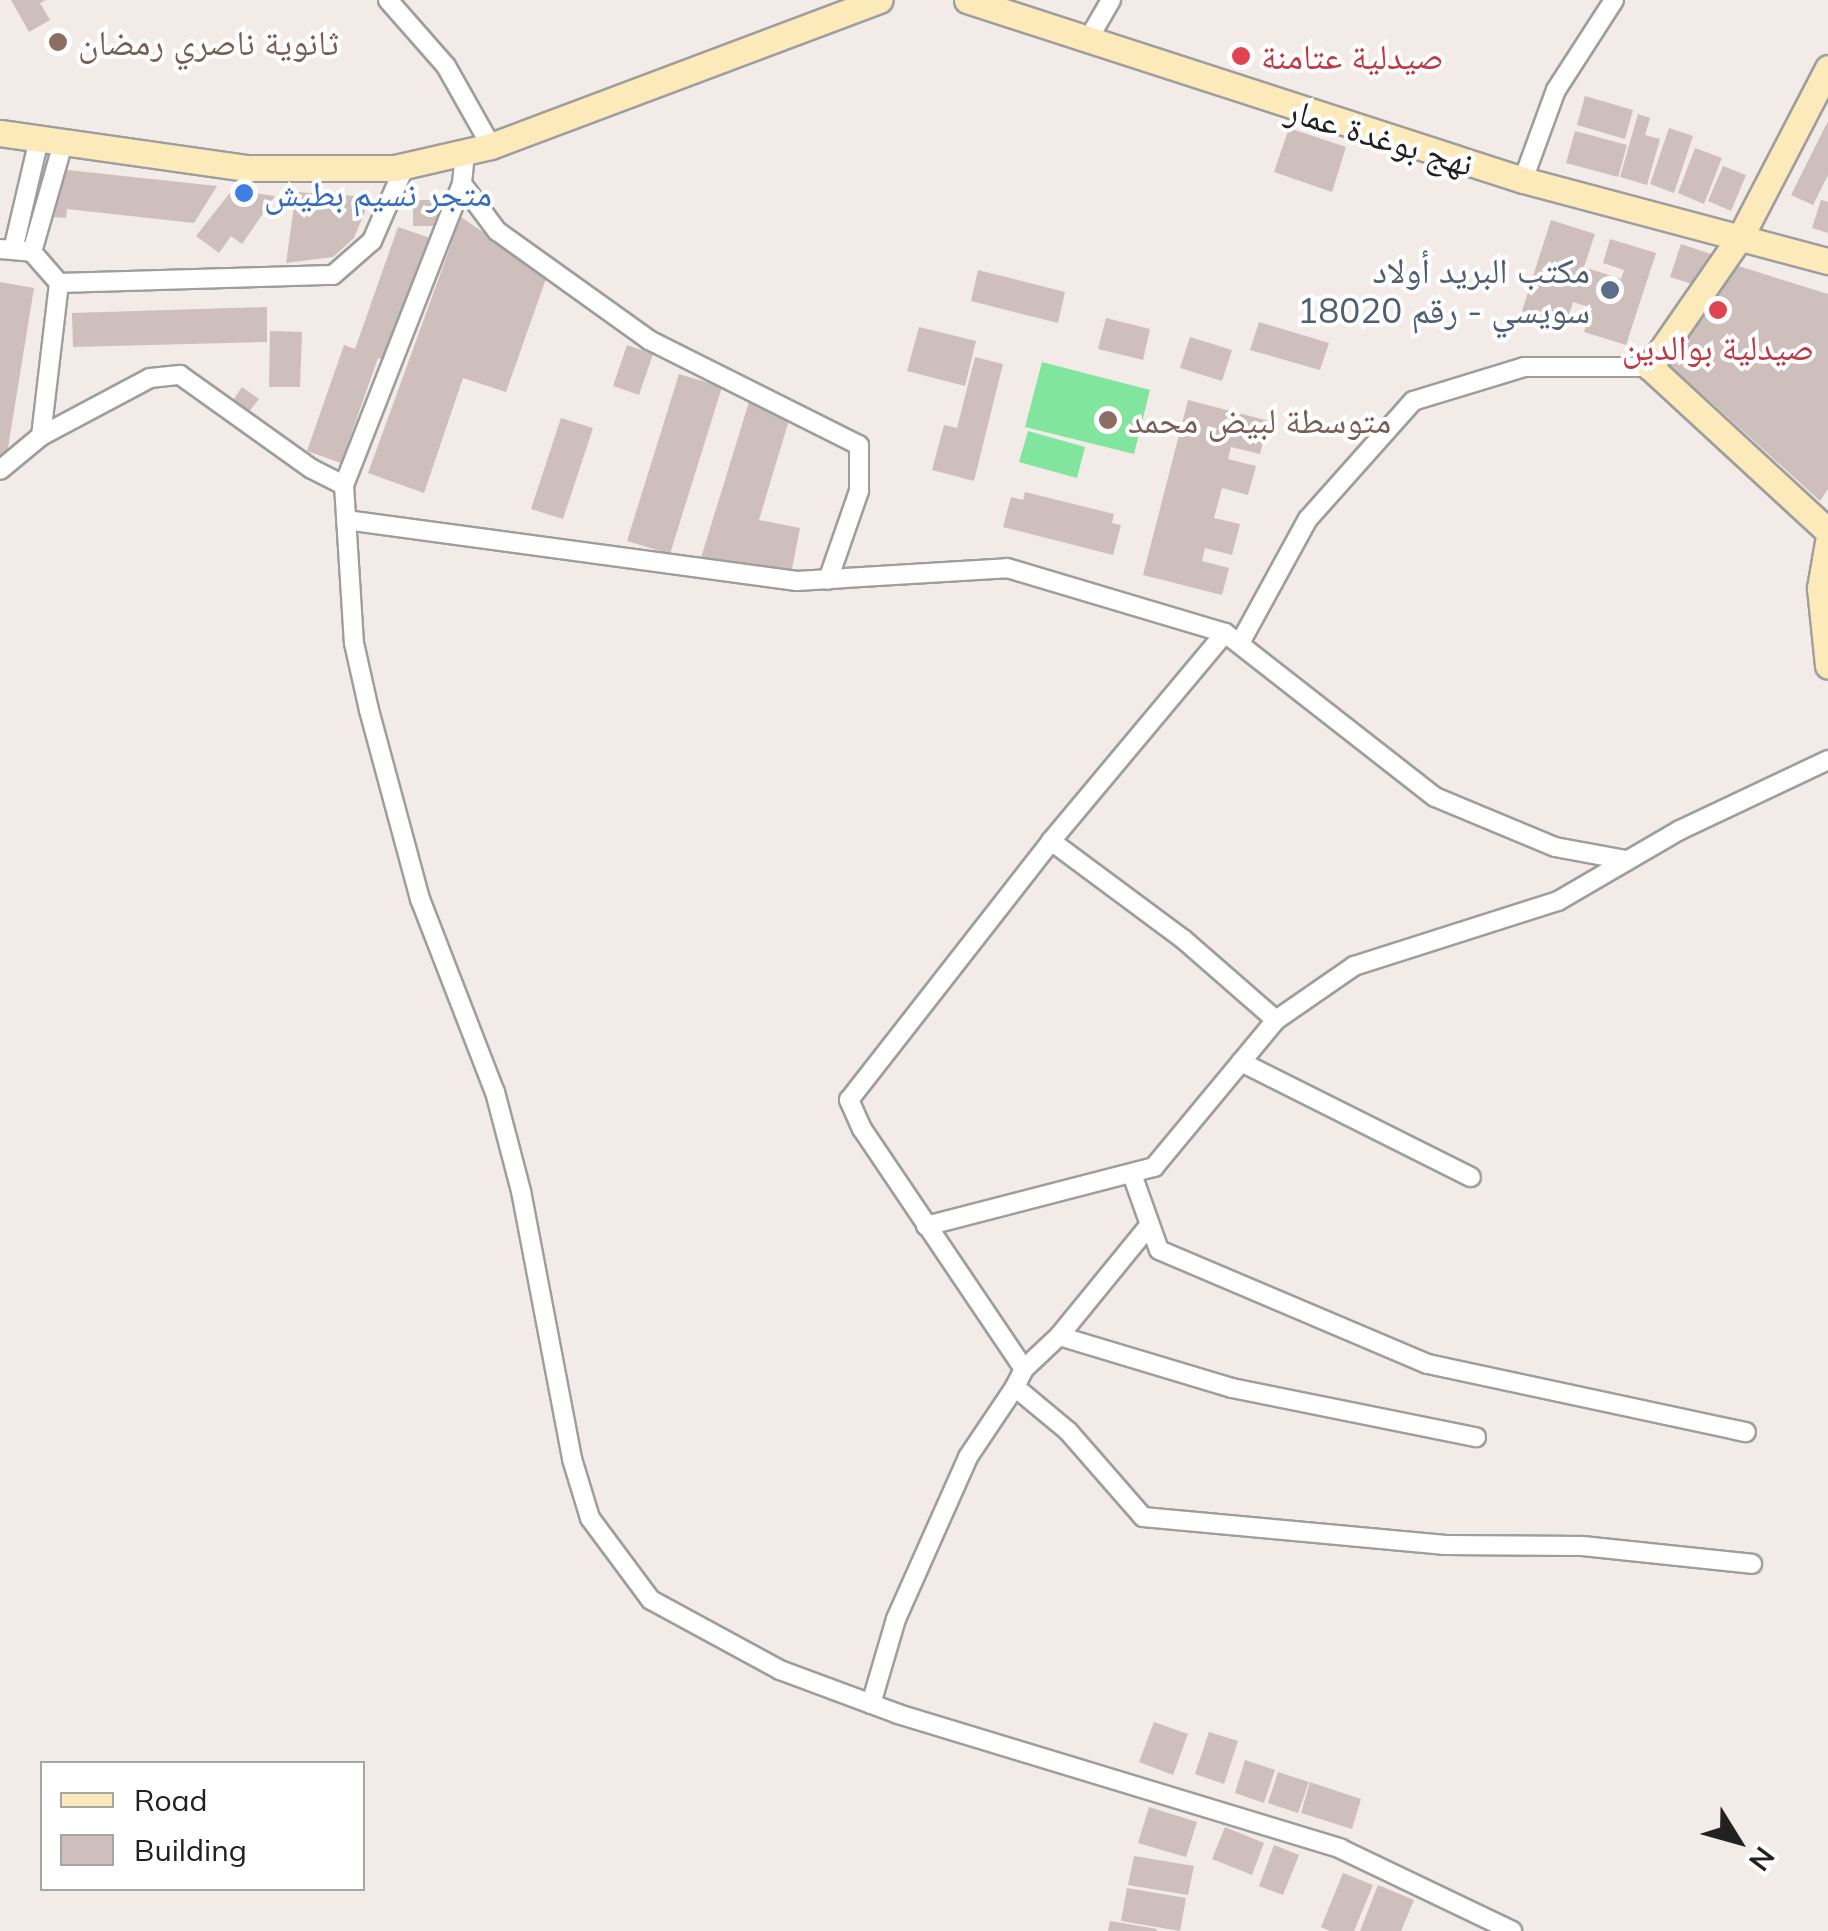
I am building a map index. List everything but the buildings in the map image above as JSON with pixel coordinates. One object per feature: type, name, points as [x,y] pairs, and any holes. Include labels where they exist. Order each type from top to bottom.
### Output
[{"type":"main road","points":[[0,133],[50,145],[246,168],[405,166],[491,146],[845,6],[879,0]]},
{"type":"main road","name":"نهج بوغدة عمار","points":[[967,0],[1261,100],[1522,180],[1742,234],[1828,261]]},
{"type":"main road","points":[[1828,68],[1742,234],[1650,367],[1828,531]]},
{"type":"main road","points":[[1828,542],[1820,588],[1828,666]]},
{"type":"street","points":[[388,0],[446,66],[491,146]]},
{"type":"street","points":[[1088,38],[1111,0]]},
{"type":"street","points":[[1522,180],[1556,90],[1614,0]]},
{"type":"street","points":[[50,145],[15,250],[58,283],[333,275],[372,241],[405,166]]},
{"type":"street","points":[[465,154],[462,184],[344,484],[354,643],[420,899],[495,1092],[590,1518],[651,1600],[780,1670],[871,1704],[1342,1849],[1512,1931]]},
{"type":"street","points":[[462,184],[497,230],[650,340],[859,444],[859,491],[828,580]]},
{"type":"street","points":[[41,436],[58,283]]},
{"type":"street","points":[[1024,1369],[926,1226],[849,1100],[1051,841],[1232,638],[1308,519],[1413,402],[1524,367],[1650,367]]},
{"type":"street","points":[[0,470],[41,436],[150,378],[180,375],[312,469],[344,484]]},
{"type":"street","points":[[346,520],[828,580],[1007,568],[1232,638],[1435,796],[1555,847],[1625,860]]},
{"type":"street","points":[[926,1226],[1133,1177],[1154,1167],[1276,1020],[1354,966],[1558,901],[1625,860],[1828,760]]},
{"type":"street","points":[[1051,841],[1183,939],[1276,1020]]},
{"type":"street","points":[[1241,1062],[1471,1177]]},
{"type":"street","points":[[1133,1177],[1159,1250],[1428,1364],[1746,1432]]},
{"type":"street","points":[[871,1704],[896,1620],[968,1457],[1024,1369],[1058,1336],[1148,1227]]},
{"type":"street","points":[[1058,1336],[1232,1388],[1476,1437]]},
{"type":"street","points":[[1015,1387],[1068,1432],[1143,1517],[1446,1545],[1582,1546],[1752,1564]]},
{"type":"green space","points":[[1042,362],[1150,390],[1134,454],[1025,427]]},
{"type":"green space","points":[[1028,431],[1085,447],[1077,478],[1019,462]]},
{"type":"place","name":"ثانوية ناصري رمضان","points":[[58,42]]},
{"type":"place","name":"صيدلية عتامنة","points":[[1241,56]]},
{"type":"place","name":"متجر نسيم بطيش","points":[[244,193]]},
{"type":"place","name":"مكتب البريد أولاد سويسي - رقم 18020","points":[[1610,290]]},
{"type":"place","name":"صيدلية بوالدين","points":[[1718,310]]},
{"type":"place","name":"متوسطة لبيض محمد","points":[[1108,420]]}]
